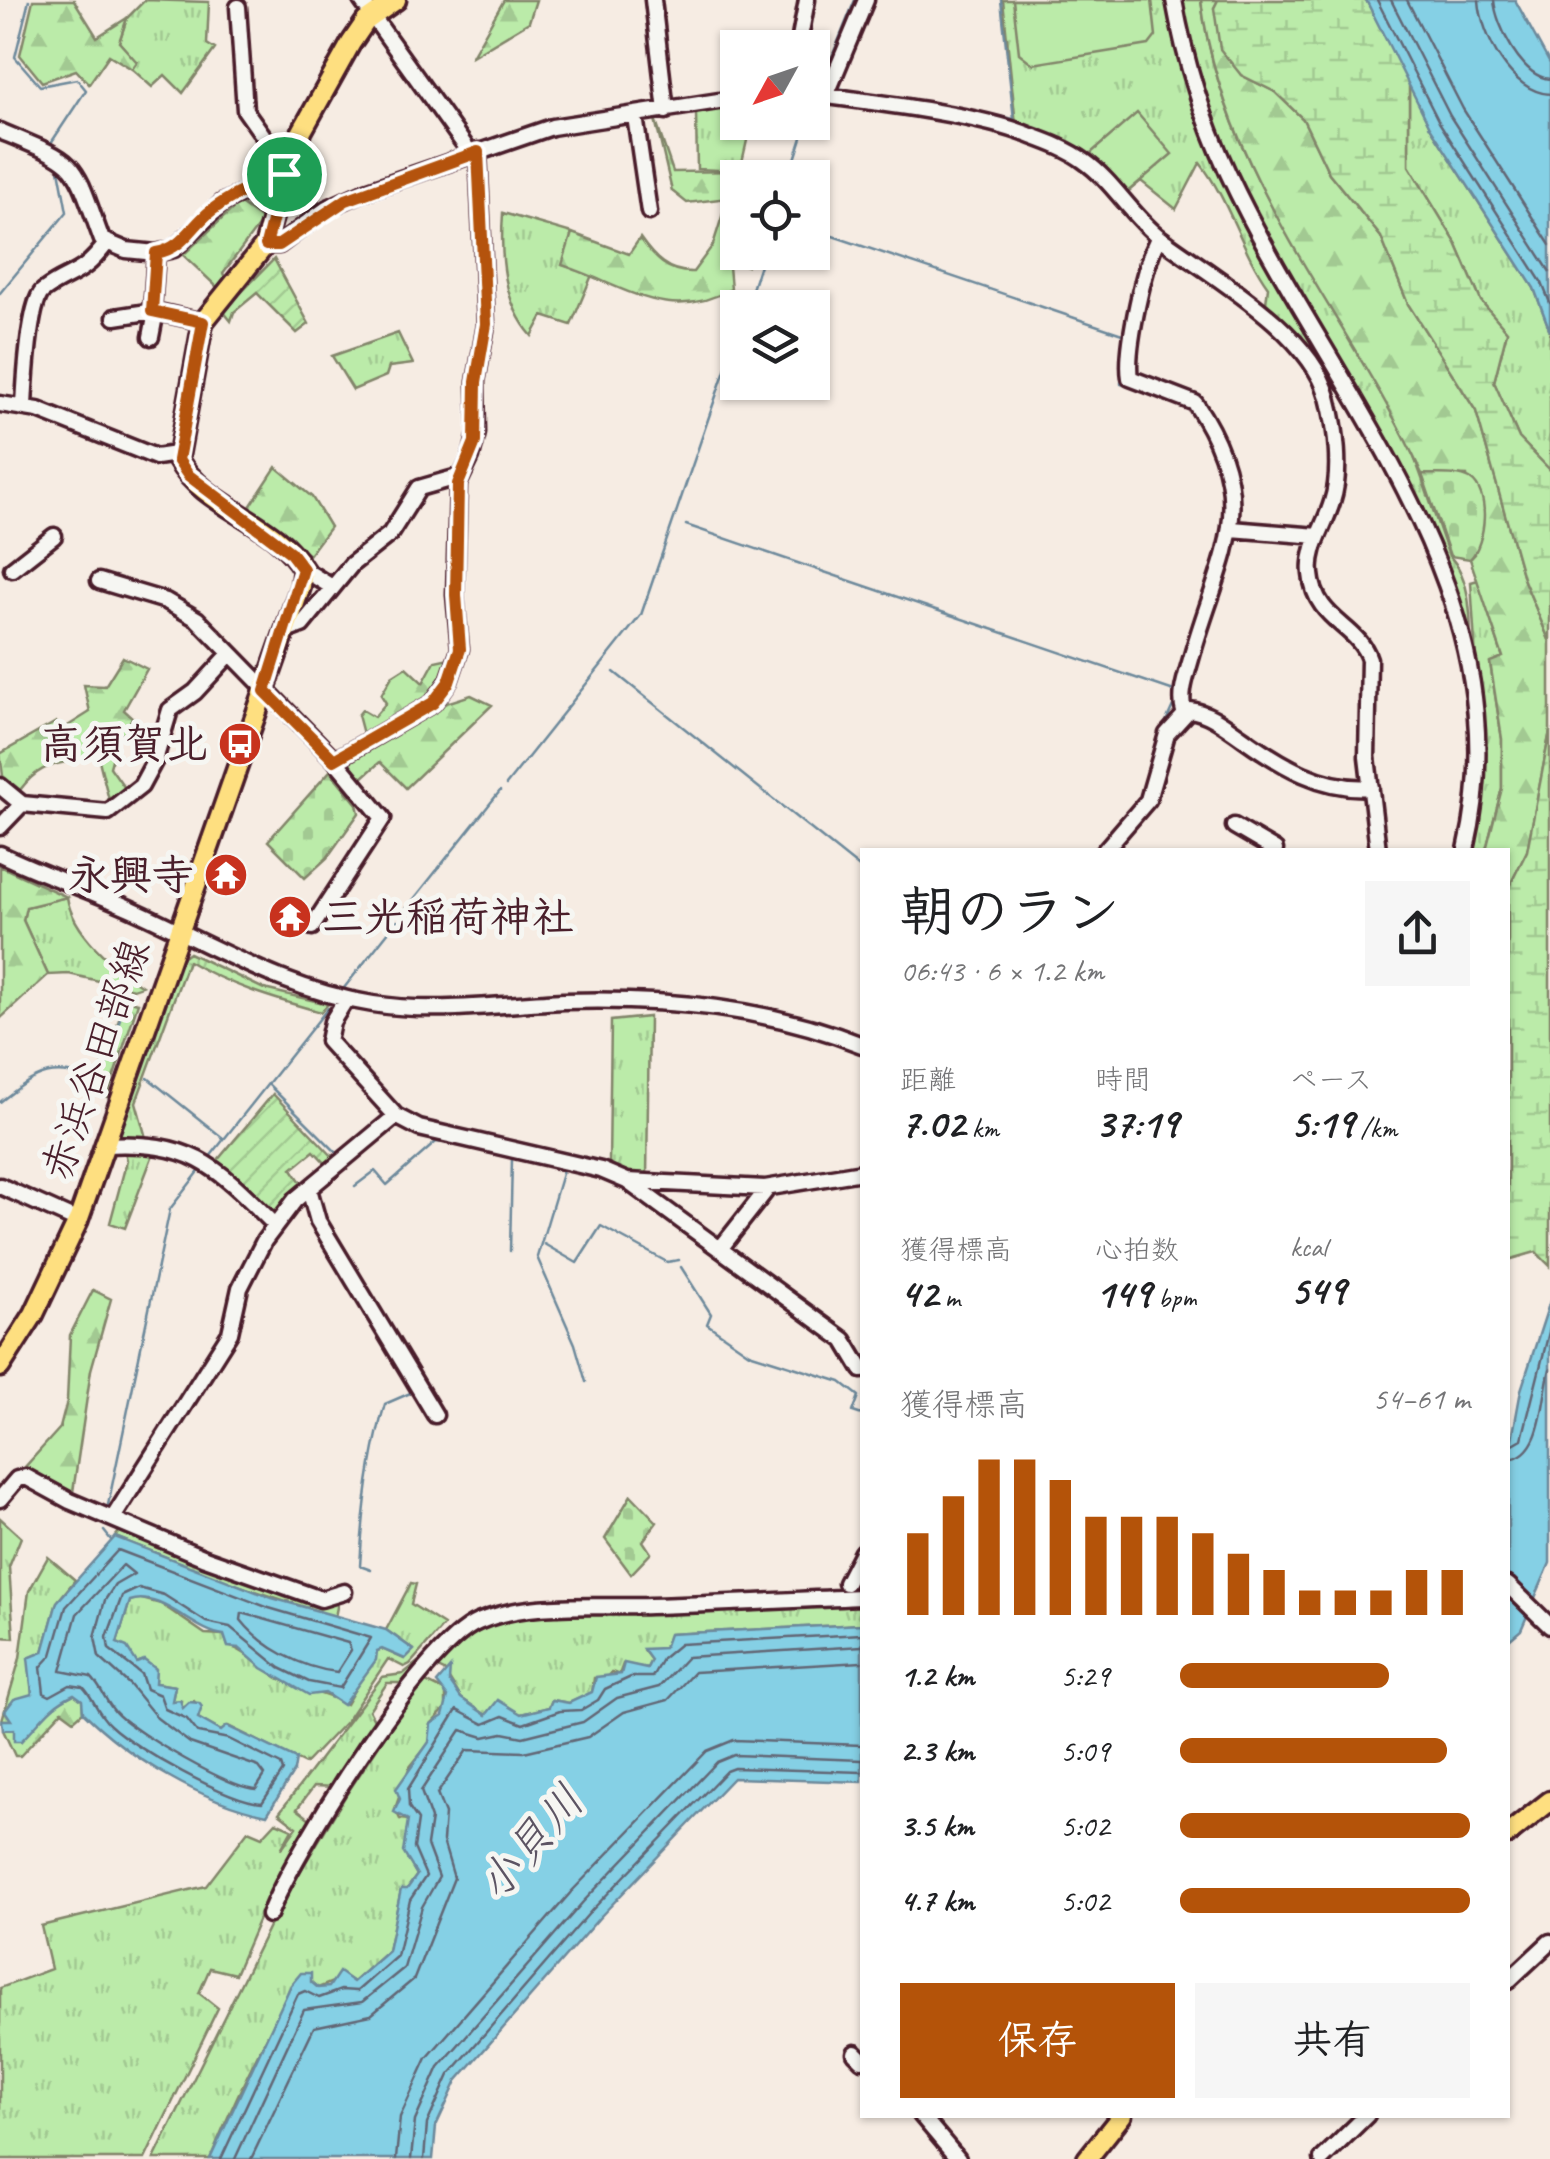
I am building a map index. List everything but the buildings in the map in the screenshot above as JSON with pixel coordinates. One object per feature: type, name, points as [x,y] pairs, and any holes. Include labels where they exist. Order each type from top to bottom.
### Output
[{"type":"main road","points":[[303,569],[290,552],[188,475],[176,454],[203,322],[266,245],[285,171],[303,127],[366,8],[396,0]]},
{"type":"main road","name":"赤浜谷田部線","points":[[0,1367],[34,1314],[78,1221],[286,631],[303,569]]},
{"type":"main road","points":[[1510,1832],[1550,1802]]},
{"type":"main road","points":[[1087,2159],[1120,2118]]},
{"type":"street","points":[[653,0],[666,111]]},
{"type":"street","points":[[801,30],[807,0]]},
{"type":"street","points":[[830,73],[866,0]]},
{"type":"street","points":[[1174,0],[1192,81],[1228,173],[1291,290],[1388,452],[1444,582],[1470,667],[1480,739],[1476,806],[1466,848]]},
{"type":"street","points":[[106,244],[156,253],[180,246],[207,214],[285,171],[245,110],[238,8]]},
{"type":"street","points":[[334,760],[433,703],[449,682],[460,649],[456,595],[460,476],[472,458],[476,382],[486,324],[474,153],[366,8]]},
{"type":"street","points":[[830,97],[1026,134],[1087,162],[1159,237],[1276,324],[1332,394],[1336,483],[1310,564],[1320,604],[1363,648],[1369,660],[1378,848]]},
{"type":"street","points":[[266,245],[279,245],[346,200],[552,127],[720,101]]},
{"type":"street","points":[[636,116],[649,212]]},
{"type":"street","points":[[0,132],[64,158],[72,166],[106,244]]},
{"type":"street","points":[[246,191],[273,215]]},
{"type":"street","points":[[1159,237],[1149,252],[1131,347],[1130,378],[1184,395],[1199,409],[1230,473],[1232,529],[1180,700],[1184,712]]},
{"type":"street","points":[[24,406],[33,305],[45,290],[80,274],[106,244]]},
{"type":"street","points":[[151,337],[156,253]]},
{"type":"street","points":[[114,318],[154,311],[203,322]]},
{"type":"street","points":[[0,404],[24,406],[156,456],[176,454]]},
{"type":"street","points":[[286,631],[302,625],[360,557],[390,534],[419,488],[460,476]]},
{"type":"street","points":[[1232,529],[1318,536]]},
{"type":"street","points":[[12,569],[54,536]]},
{"type":"street","points":[[303,569],[332,588]]},
{"type":"street","points":[[98,581],[183,610],[197,619],[334,760],[383,818],[312,927]]},
{"type":"street","points":[[0,786],[22,804],[108,812],[140,786],[155,760],[170,710],[195,692],[229,655]]},
{"type":"street","points":[[1107,848],[1148,800],[1167,734],[1184,712],[1192,709],[1221,722],[1286,768],[1340,786],[1372,786]]},
{"type":"street","points":[[0,827],[22,804]]},
{"type":"street","points":[[1234,826],[1272,848]]},
{"type":"street","points":[[0,854],[272,978],[346,999],[420,1007],[623,1000],[686,1003],[760,1014],[860,1044]]},
{"type":"street","points":[[346,999],[332,1022],[328,1041],[396,1116],[419,1128],[600,1170],[626,1181],[858,1350]]},
{"type":"street","points":[[112,1518],[230,1334],[240,1288],[276,1225],[309,1189],[396,1116]]},
{"type":"street","points":[[103,1144],[134,1143],[204,1159],[276,1225]]},
{"type":"street","points":[[626,1181],[768,1188],[860,1172]]},
{"type":"street","points":[[0,1186],[78,1221]]},
{"type":"street","points":[[720,1249],[768,1188]]},
{"type":"street","points":[[309,1189],[318,1222],[435,1415]]},
{"type":"street","points":[[0,1498],[17,1479],[26,1477],[112,1518],[308,1595],[328,1600],[344,1592]]},
{"type":"street","points":[[846,1582],[860,1556]]},
{"type":"street","points":[[1510,1588],[1548,1624]]},
{"type":"street","points":[[268,1915],[329,1809],[396,1707],[440,1648],[462,1630],[527,1609],[860,1597]]},
{"type":"street","points":[[1510,1979],[1550,1942]]},
{"type":"street","points":[[924,2118],[958,2159]]},
{"type":"street","points":[[1322,2159],[1364,2118]]},
{"type":"green space","points":[[33,0],[74,0],[97,37],[127,18],[119,42],[137,62],[132,69],[109,55],[89,84],[76,70],[42,82],[20,55]]},
{"type":"green space","points":[[145,0],[209,2],[207,44],[215,49],[183,93],[165,75],[152,87],[132,69],[136,62],[119,42],[127,18]]},
{"type":"green space","points":[[504,0],[536,0],[529,22],[472,56]]},
{"type":"green space","points":[[1003,0],[1168,0],[1219,171],[1298,313],[1330,390],[1266,303],[1268,287],[1200,163],[1176,209],[1141,181],[1124,195],[1016,125]]},
{"type":"green space","points":[[1013,0],[1152,0],[1156,36],[1149,45],[1033,64],[1019,53]]},
{"type":"green space","points":[[1181,0],[1201,0],[1212,59],[1252,167],[1278,219],[1405,436],[1449,556],[1466,587],[1470,651],[1399,463],[1235,174],[1193,61]]},
{"type":"green space","points":[[1201,0],[1218,0],[1214,8],[1241,75],[1275,92],[1303,119],[1329,173],[1381,237],[1408,304],[1476,411],[1523,578],[1550,642],[1550,731],[1527,851],[1510,885],[1510,848],[1487,848],[1502,788],[1502,739],[1490,662],[1503,657],[1470,559],[1475,554],[1467,476],[1422,474],[1261,187],[1214,65]]},
{"type":"green space","points":[[1218,0],[1366,0],[1409,82],[1409,166],[1456,243],[1481,301],[1507,331],[1494,382],[1519,438],[1550,470],[1550,642],[1523,578],[1476,411],[1408,304],[1381,237],[1329,173],[1303,119],[1275,92],[1241,75],[1220,49],[1214,8]]},
{"type":"green space","points":[[1409,82],[1430,127],[1534,288],[1550,331],[1550,470],[1519,438],[1494,382],[1507,331],[1481,301],[1456,243],[1409,166]]},
{"type":"green space","points":[[720,106],[720,140],[747,140],[743,160],[720,160],[720,170],[697,169],[696,112]]},
{"type":"green space","points":[[1137,113],[1172,154],[1125,194],[1091,153]]},
{"type":"green space","points":[[655,119],[673,172],[720,171],[720,199],[687,203],[672,191]]},
{"type":"green space","points":[[239,203],[263,220],[223,273],[226,280],[218,288],[183,255]]},
{"type":"green space","points":[[503,213],[572,233],[563,265],[592,275],[571,325],[543,316],[532,336],[522,323],[506,278]]},
{"type":"green space","points":[[720,223],[720,270],[729,270],[731,289],[687,303],[646,298],[562,265],[572,233],[629,254],[640,238],[662,263],[684,272],[693,272],[713,245]]},
{"type":"green space","points":[[274,259],[309,324],[297,333],[257,293],[234,312],[231,321],[223,311]]},
{"type":"green space","points":[[398,333],[413,364],[389,367],[386,376],[353,390],[332,356]]},
{"type":"green space","points":[[276,467],[312,497],[330,527],[309,555],[248,510]]},
{"type":"green space","points":[[1422,474],[1459,475],[1477,486],[1483,506],[1483,530],[1470,559],[1450,556]]},
{"type":"green space","points":[[1478,580],[1503,658],[1490,663],[1502,739],[1502,788],[1487,848],[1469,848],[1483,768],[1471,582]]},
{"type":"green space","points":[[123,657],[147,669],[124,710],[132,717],[125,734],[119,734],[110,767],[127,791],[110,804],[97,752],[38,772],[20,790],[3,776],[0,754],[56,722],[63,729],[90,712],[84,685],[105,686]]},
{"type":"green space","points":[[449,658],[432,697],[363,734],[358,715],[362,710],[374,717],[386,703],[381,695],[392,676],[406,667],[423,683],[435,661]]},
{"type":"green space","points":[[471,695],[492,705],[406,788],[380,762],[361,779],[343,759],[437,706]]},
{"type":"green space","points":[[1550,731],[1550,1266],[1536,1252],[1510,1259],[1510,885],[1527,851]]},
{"type":"green space","points":[[330,771],[357,804],[359,813],[327,858],[305,878],[268,841]]},
{"type":"green space","points":[[0,866],[67,897],[26,907],[23,920],[48,975],[0,1019]]},
{"type":"green space","points":[[67,897],[86,936],[107,959],[142,986],[133,989],[69,974],[48,975],[23,920],[26,907]]},
{"type":"green space","points":[[189,953],[264,989],[328,1004],[321,1012],[286,1002],[236,985],[188,961],[136,1102],[146,1138],[116,1137],[178,961]]},
{"type":"green space","points":[[126,1000],[138,1003],[107,1097],[96,1091],[97,1081]]},
{"type":"green space","points":[[649,1017],[647,1178],[632,1176],[609,1163],[611,1021]]},
{"type":"green space","points":[[273,1094],[336,1160],[330,1168],[314,1151],[292,1169],[305,1188],[273,1217],[217,1161]]},
{"type":"green space","points":[[125,1152],[154,1152],[125,1228],[110,1223],[127,1160]]},
{"type":"green space","points":[[93,1290],[111,1299],[91,1370],[73,1492],[25,1467],[60,1428],[67,1401],[70,1335]]},
{"type":"green space","points":[[631,1495],[657,1522],[643,1541],[651,1553],[631,1574],[605,1539]]},
{"type":"green space","points":[[0,1518],[21,1537],[9,1567],[14,1638],[0,1637]]},
{"type":"green space","points":[[122,1528],[322,1604],[338,1602],[335,1617],[228,1582],[115,1537]]},
{"type":"green space","points":[[48,1557],[75,1580],[57,1602],[43,1652],[29,1658],[32,1694],[10,1704],[6,1711],[11,1720],[2,1720],[20,1658],[29,1591]]},
{"type":"green space","points":[[411,1583],[416,1584],[411,1604],[444,1625],[410,1664],[404,1667],[388,1659],[347,1720],[305,1764],[228,1726],[221,1731],[198,1718],[200,1708],[194,1701],[180,1708],[181,1701],[172,1701],[175,1686],[155,1683],[155,1668],[137,1663],[117,1643],[130,1601],[138,1598],[161,1604],[205,1634],[224,1635],[228,1646],[282,1680],[346,1704],[377,1651],[382,1649],[404,1659],[413,1649],[386,1630]]},
{"type":"green space","points":[[860,1601],[860,1624],[670,1634],[664,1648],[644,1651],[651,1660],[647,1668],[623,1664],[619,1675],[612,1672],[607,1678],[594,1678],[592,1693],[569,1703],[552,1700],[549,1707],[521,1714],[500,1703],[486,1715],[461,1698],[444,1671],[432,1665],[472,1632],[522,1615]]},
{"type":"green space","points":[[419,1661],[424,1665],[410,1683],[387,1683],[369,1710],[377,1725],[336,1787],[314,1786],[297,1809],[314,1822],[264,1907],[235,1974],[210,1968],[199,1993],[218,2008],[145,2159],[0,2159],[0,1988],[51,1969],[41,1926],[206,1886],[248,1831],[262,1837],[276,1822],[292,1829],[281,1849],[297,1827],[279,1813],[382,1677],[403,1674]]},
{"type":"green space","points":[[428,1671],[426,1682],[446,1692],[446,1708],[431,1724],[430,1742],[409,1768],[395,1809],[400,1819],[409,1820],[404,1852],[417,1875],[407,1889],[401,1890],[388,1951],[353,1982],[345,1977],[318,1988],[311,1982],[296,1983],[250,2069],[210,2159],[154,2159],[276,1912],[346,1795]]},
{"type":"green space","points":[[74,1694],[82,1700],[83,1712],[74,1720],[62,1711],[20,1756],[15,1756],[3,1730],[14,1729],[21,1741],[43,1711]]},
{"type":"water","points":[[1366,0],[1515,0],[1550,64],[1550,331],[1534,288],[1430,127]]},
{"type":"water","points":[[1550,1301],[1550,1563],[1521,1630],[1510,1639],[1510,1450],[1521,1390]]},
{"type":"water","points":[[115,1537],[272,1598],[386,1630],[414,1650],[405,1659],[382,1649],[377,1651],[376,1660],[343,1705],[325,1693],[309,1695],[262,1668],[239,1648],[228,1647],[224,1635],[213,1633],[166,1606],[142,1599],[130,1601],[117,1643],[127,1647],[137,1663],[144,1660],[156,1669],[155,1683],[175,1686],[172,1701],[180,1700],[183,1708],[189,1702],[199,1703],[202,1707],[198,1718],[221,1731],[227,1726],[296,1759],[294,1771],[267,1815],[217,1800],[144,1761],[83,1712],[82,1700],[74,1694],[51,1709],[21,1741],[14,1741],[14,1729],[3,1730],[2,1720],[11,1720],[5,1711],[14,1699],[32,1694],[28,1658],[43,1652],[57,1602]]},
{"type":"water","name":"小貝川","points":[[860,1624],[860,1782],[733,1778],[600,1917],[457,2081],[436,2126],[433,2159],[210,2159],[291,1985],[301,1973],[311,1973],[311,1982],[318,1988],[329,1987],[339,1972],[353,1982],[388,1951],[401,1889],[407,1889],[417,1875],[403,1852],[408,1820],[394,1812],[400,1799],[396,1789],[429,1742],[431,1724],[443,1716],[448,1697],[437,1683],[450,1668],[449,1681],[461,1698],[486,1715],[498,1700],[521,1714],[549,1707],[552,1700],[569,1703],[592,1692],[596,1677],[621,1674],[624,1663],[647,1668],[651,1660],[643,1649],[664,1648],[669,1634]]},
{"type":"waterway","points":[[29,0],[15,57],[40,86],[77,79],[86,90],[49,146]]},
{"type":"waterway","points":[[830,61],[855,0]]},
{"type":"waterway","points":[[966,111],[1014,119],[1001,0]]},
{"type":"waterway","points":[[838,88],[904,100]]},
{"type":"waterway","points":[[795,160],[801,140]]},
{"type":"waterway","points":[[0,293],[67,212],[58,164]]},
{"type":"waterway","points":[[830,235],[1125,335],[1124,344]]},
{"type":"waterway","points":[[752,290],[758,270]]},
{"type":"waterway","points":[[1122,367],[1121,384],[1141,389]]},
{"type":"waterway","points":[[506,785],[641,615],[720,385]]},
{"type":"waterway","points":[[1195,416],[1214,454]]},
{"type":"waterway","points":[[1256,524],[1305,526]]},
{"type":"waterway","points":[[686,525],[1177,692]]},
{"type":"waterway","points":[[614,672],[860,868]]},
{"type":"waterway","points":[[1163,728],[1176,699]]},
{"type":"waterway","points":[[402,914],[500,791]]},
{"type":"waterway","points":[[344,988],[397,921]]},
{"type":"waterway","points":[[209,1158],[328,1008]]},
{"type":"waterway","points":[[0,1102],[36,1077],[58,1072],[100,1084],[122,1012]]},
{"type":"waterway","points":[[148,1078],[223,1138]]},
{"type":"waterway","points":[[269,1085],[338,1154]]},
{"type":"waterway","points":[[355,1186],[375,1171],[387,1185],[436,1142],[463,1145]]},
{"type":"waterway","points":[[510,1251],[512,1158]]},
{"type":"waterway","points":[[564,1167],[537,1257],[575,1344],[586,1382]]},
{"type":"waterway","points":[[108,1505],[170,1209],[201,1169]]},
{"type":"waterway","points":[[544,1244],[577,1263],[601,1226],[667,1262],[679,1260]]},
{"type":"waterway","points":[[681,1267],[711,1314],[707,1324],[749,1353],[841,1382],[859,1396],[853,1412],[860,1414]]},
{"type":"waterway","points":[[371,1570],[360,1566],[379,1424],[385,1404],[415,1391]]},
{"type":"waterway","points":[[104,1531],[111,1540]]},
{"type":"place","name":"高須賀北","points":[[240,744]]},
{"type":"place","name":"永興寺","points":[[226,875]]},
{"type":"place","name":"三光稲荷神社","points":[[290,917]]},
{"type":"route","points":[[478,152],[486,324],[476,382],[475,442],[472,458],[458,484],[456,595],[460,649],[449,682],[433,703],[380,730],[334,760],[265,691],[301,586],[303,569],[290,552],[188,475],[176,454],[203,322],[152,311],[156,253],[180,246],[199,221],[222,203],[284,174],[266,245],[279,245],[328,208],[366,191],[478,152]]}]
